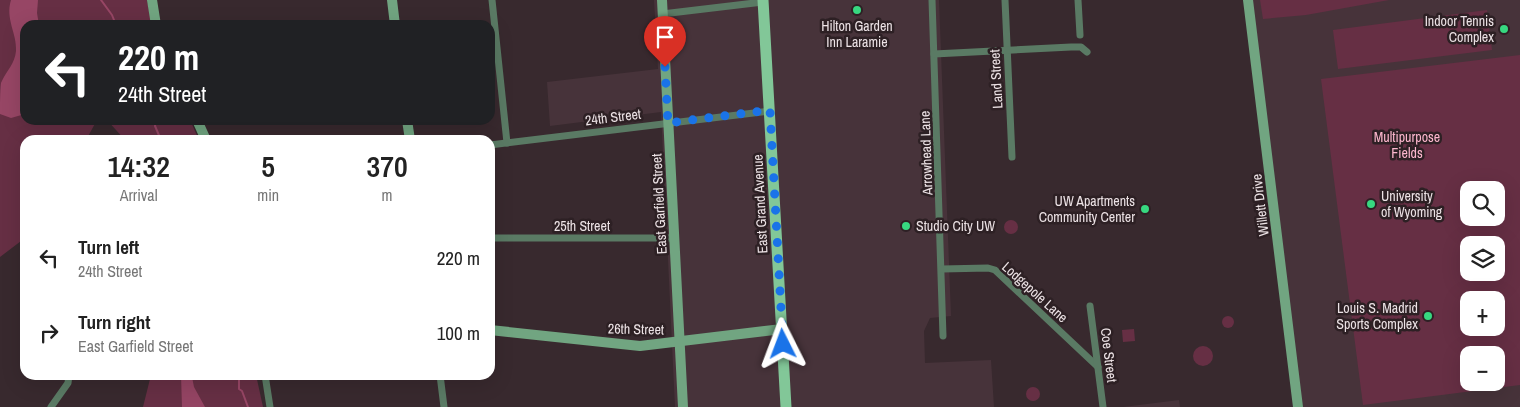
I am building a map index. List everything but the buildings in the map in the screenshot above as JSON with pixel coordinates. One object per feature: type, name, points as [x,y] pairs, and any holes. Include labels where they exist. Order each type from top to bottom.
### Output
[{"type":"main road","name":"East Grand Avenue","points":[[763,1],[786,407]]},
{"type":"street","points":[[152,0],[155,20]]},
{"type":"street","points":[[392,0],[394,20]]},
{"type":"street","points":[[492,0],[494,20]]},
{"type":"street","name":"East Garfield Street","points":[[662,0],[683,407]]},
{"type":"street","name":"Arrowhead Lane","points":[[932,0],[943,336]]},
{"type":"street","name":"Land Street","points":[[1004,0],[1012,157]]},
{"type":"street","points":[[1078,0],[1080,35]]},
{"type":"street","name":"Willett Drive","points":[[1248,0],[1298,407]]},
{"type":"street","points":[[662,14],[763,1]]},
{"type":"street","points":[[495,29],[507,143]]},
{"type":"street","points":[[934,54],[1071,47],[1082,47],[1087,52]]},
{"type":"street","name":"24th Street","points":[[495,144],[770,110]]},
{"type":"street","name":"25th Street","points":[[495,238],[674,238]]},
{"type":"street","name":"Lodgepole Lane","points":[[942,269],[988,268],[995,270],[1098,366]]},
{"type":"street","name":"Coe Street","points":[[1090,306],[1103,407]]},
{"type":"street","name":"26th Street","points":[[495,331],[640,346],[782,329]]},
{"type":"street","points":[[52,407],[68,380]]},
{"type":"street","points":[[266,380],[270,407]]},
{"type":"street","points":[[441,380],[444,407]]},
{"type":"shaded area","points":[[11,0],[38,0],[38,20],[20,20],[20,115],[11,118],[0,114],[1,83],[12,64],[16,51],[9,13]]},
{"type":"shaded area","points":[[654,0],[939,0],[951,316],[930,318],[924,331],[925,363],[991,360],[994,407],[675,407],[661,112],[550,126],[547,82],[658,69]]},
{"type":"shaded area","name":"University of Wyoming","points":[[1248,0],[1520,0],[1520,407],[1298,407]]},
{"type":"shaded area","points":[[181,380],[193,380],[194,387],[205,407],[182,407]]},
{"type":"shaded area","points":[[1179,400],[1180,407],[1123,407]]},
{"type":"green space","points":[[0,0],[147,0],[151,20],[20,20],[20,125],[94,125],[89,135],[20,135],[20,242],[0,257]]},
{"type":"green space","points":[[1260,0],[1389,0],[1306,15],[1263,19]]},
{"type":"green space","points":[[1487,10],[1492,50],[1338,69],[1333,30]]},
{"type":"green space","name":"Multipurpose Fields","points":[[1520,55],[1520,385],[1505,387],[1505,346],[1460,346],[1460,391],[1473,391],[1363,405],[1321,79]]},
{"type":"green space","points":[[112,125],[192,125],[197,135],[120,135]]},
{"type":"green space","points":[[1011,220],[1016,222],[1018,227],[1016,232],[1011,234],[1006,232],[1004,227],[1006,222]]},
{"type":"green space","points":[[1228,316],[1234,322],[1228,328],[1222,322]]},
{"type":"green space","points":[[1134,329],[1135,341],[1123,342],[1122,330]]},
{"type":"green space","points":[[1199,346],[1207,346],[1213,352],[1213,360],[1207,366],[1199,366],[1193,360],[1193,352]]},
{"type":"green space","points":[[150,380],[257,380],[263,407],[143,407]]},
{"type":"green space","points":[[1033,387],[1038,389],[1040,394],[1038,399],[1033,401],[1028,399],[1026,394],[1028,389]]},
{"type":"waterway","points":[[101,0],[114,20]]},
{"type":"waterway","points":[[155,125],[159,135]]},
{"type":"waterway","points":[[239,380],[239,389],[242,391],[248,407]]},
{"type":"place","name":"Hilton Garden Inn Laramie","points":[[857,10]]},
{"type":"place","name":"Indoor Tennis Complex","points":[[1504,29]]},
{"type":"place","name":"University of Wyoming","points":[[1371,204]]},
{"type":"place","name":"UW Apartments Community Center","points":[[1145,209]]},
{"type":"place","name":"Studio City UW","points":[[906,226]]},
{"type":"place","name":"Louis S. Madrid Sports Complex","points":[[1428,316]]},
{"type":"route","points":[[665,67],[668,123],[770,110],[783,344]]}]
